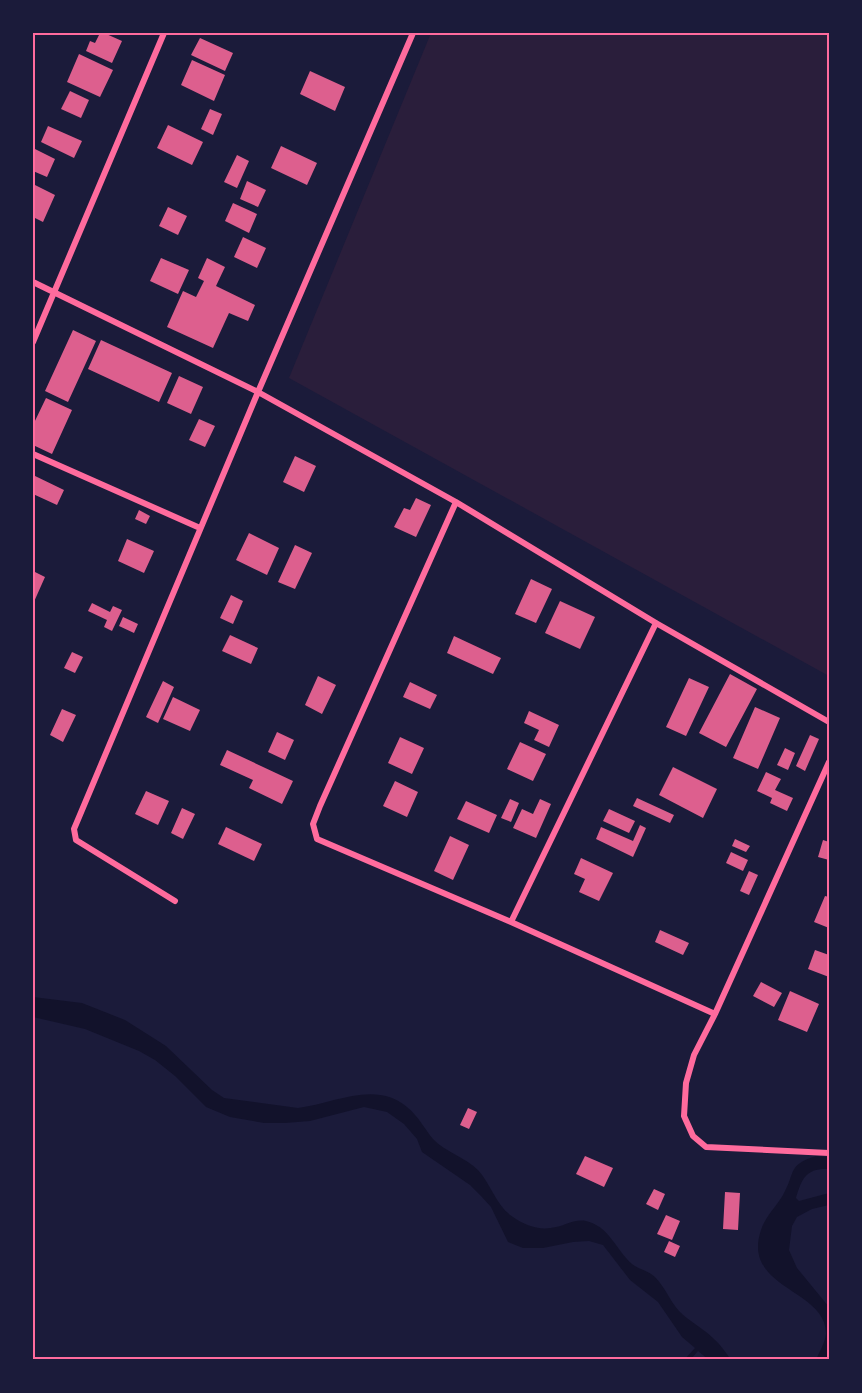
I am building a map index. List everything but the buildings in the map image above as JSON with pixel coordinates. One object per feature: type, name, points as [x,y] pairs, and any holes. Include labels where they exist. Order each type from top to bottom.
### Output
[{"type":"street","points":[[33,342],[164,33]]},
{"type":"street","points":[[175,901],[76,840],[74,830],[200,528],[412,33]]},
{"type":"street","points":[[33,282],[258,392],[456,502],[829,722]]},
{"type":"street","points":[[33,454],[200,528]]},
{"type":"street","points":[[456,502],[313,824],[317,839],[511,922],[715,1014]]},
{"type":"street","points":[[511,922],[656,622]]},
{"type":"street","points":[[829,762],[715,1014],[694,1055],[686,1083],[684,1116],[693,1136],[706,1147],[829,1153]]},
{"type":"shaded area","points":[[431,33],[829,33],[829,676],[289,378]]},
{"type":"shaded area","points":[[33,997],[82,1003],[125,1020],[166,1046],[212,1090],[224,1098],[298,1108],[368,1094],[395,1099],[411,1111],[438,1144],[478,1170],[502,1207],[518,1220],[539,1228],[586,1221],[601,1228],[632,1264],[655,1277],[679,1311],[717,1341],[731,1360],[709,1360],[698,1351],[690,1360],[684,1360],[695,1348],[682,1337],[658,1302],[630,1280],[603,1245],[589,1241],[543,1248],[523,1248],[508,1242],[491,1207],[481,1196],[470,1185],[422,1152],[417,1139],[404,1124],[387,1112],[364,1107],[310,1121],[285,1123],[264,1123],[230,1117],[206,1107],[175,1076],[139,1051],[85,1029],[33,1017]]},
{"type":"shaded area","points":[[816,1156],[829,1157],[829,1169],[810,1172],[800,1185],[796,1198],[799,1201],[829,1193],[829,1205],[812,1209],[797,1217],[792,1226],[789,1250],[797,1268],[829,1307],[829,1360],[816,1360],[826,1334],[823,1319],[813,1307],[773,1277],[763,1265],[758,1250],[763,1225],[783,1195],[796,1166]]}]
